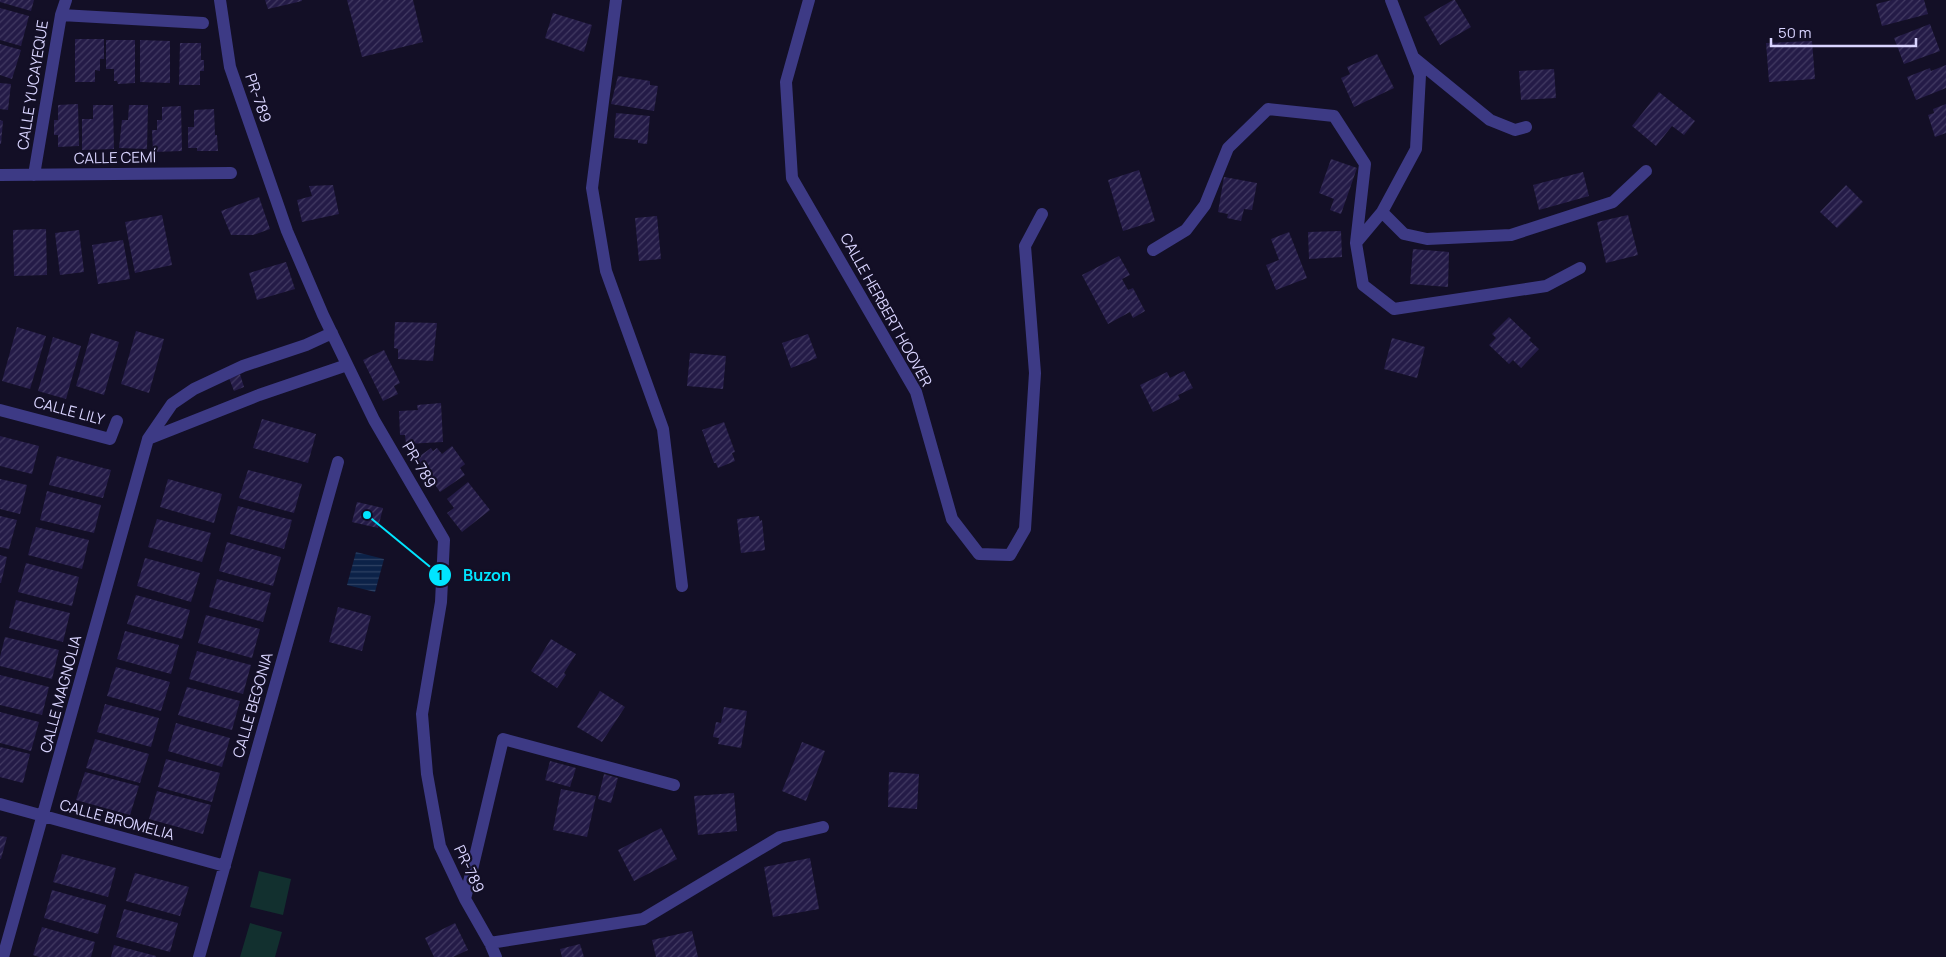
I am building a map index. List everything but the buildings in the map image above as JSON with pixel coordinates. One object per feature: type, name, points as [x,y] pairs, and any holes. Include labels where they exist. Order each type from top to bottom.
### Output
[{"type":"street","name":"CALLE YUCAYEQUE","points":[[34,175],[61,15],[66,0]]},
{"type":"street","name":"PR-789","points":[[220,0],[230,68],[287,231],[332,333],[374,420],[444,540],[441,602],[422,714],[427,774],[440,846],[465,899],[496,957]]},
{"type":"street","points":[[616,0],[592,188],[606,271],[663,429],[682,586]]},
{"type":"street","name":"CALLE HERBERT HOOVER","points":[[809,0],[786,82],[792,178],[916,392],[952,520],[979,554],[1010,554],[1025,529],[1035,373],[1024,246],[1042,214]]},
{"type":"street","points":[[1356,243],[1382,212],[1416,149],[1420,75],[1391,0]]},
{"type":"street","points":[[61,15],[203,23]]},
{"type":"street","points":[[1412,56],[1490,120],[1515,130],[1526,127]]},
{"type":"street","points":[[1153,250],[1186,230],[1205,205],[1228,148],[1268,109],[1334,116],[1365,164],[1356,243],[1363,285],[1394,309],[1546,286],[1580,268]]},
{"type":"street","points":[[1382,212],[1404,234],[1428,239],[1511,235],[1613,202],[1646,171]]},
{"type":"street","name":"CALLE CEMÍ","points":[[0,175],[231,173]]},
{"type":"street","name":"CALLE MAGNOLIA","points":[[4,957],[148,440],[172,404],[194,389],[243,366],[306,345],[332,333]]},
{"type":"street","points":[[148,440],[259,396],[347,365]]},
{"type":"street","name":"CALLE LILY","points":[[0,410],[110,439],[117,421]]},
{"type":"street","name":"CALLE BEGONIA","points":[[199,957],[338,462]]},
{"type":"street","points":[[465,899],[503,738],[674,785]]},
{"type":"street","name":"CALLE BROMELIA","points":[[0,804],[225,866]]},
{"type":"street","points":[[490,943],[643,919],[780,837],[823,827]]},
{"type":"green space","points":[[259,871],[291,879],[283,915],[250,907]]},
{"type":"green space","points":[[250,923],[282,932],[275,957],[240,957]]},
{"type":"water","points":[[356,552],[384,559],[375,592],[347,585]]},
{"type":"place","name":"Buzon","points":[[367,515]]}]
